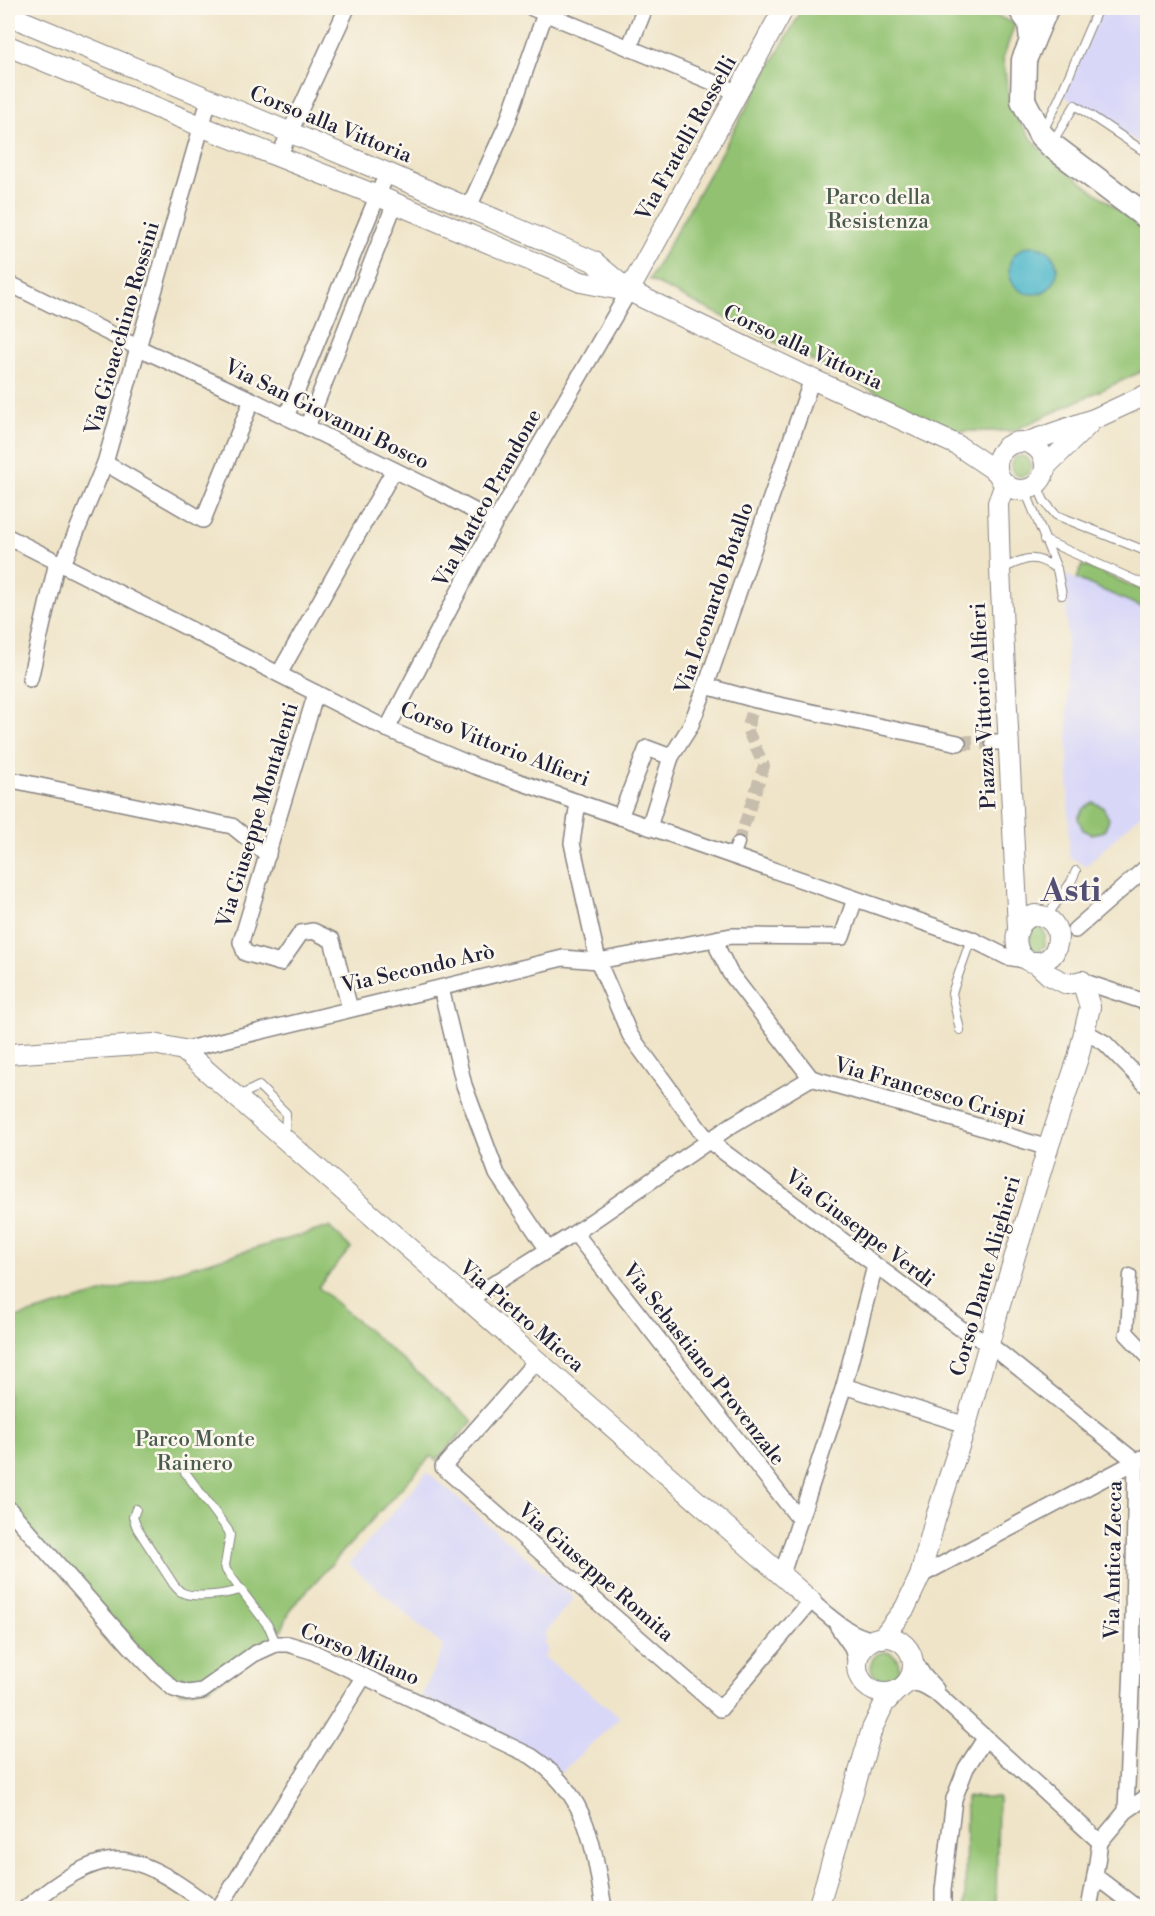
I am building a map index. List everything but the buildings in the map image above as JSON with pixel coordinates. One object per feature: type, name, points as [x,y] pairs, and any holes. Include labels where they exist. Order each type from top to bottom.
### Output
[{"type":"main road","points":[[1020,8],[1030,22],[1032,40]]},
{"type":"main road","points":[[1046,8],[1024,60],[1023,100],[1046,140],[1148,218]]},
{"type":"street","points":[[279,156],[346,8]]},
{"type":"street","points":[[532,8],[547,11],[629,48],[739,93]]},
{"type":"street","points":[[629,48],[645,8]]},
{"type":"street","name":"Via Fratelli Rosselli","points":[[629,291],[784,8]]},
{"type":"street","points":[[469,207],[506,126],[547,11]]},
{"type":"street","name":"Corso alla Vittoria","points":[[8,15],[593,261],[629,291],[812,379],[957,445],[1017,484],[1042,479],[1046,466],[1094,419]]},
{"type":"street","name":"Corso alla Vittoria","points":[[8,46],[581,282],[629,291]]},
{"type":"street","name":"Via Gioacchino Rossini","points":[[30,679],[60,563],[105,463],[209,100]]},
{"type":"street","points":[[307,427],[386,200],[387,173]]},
{"type":"street","points":[[286,417],[386,200]]},
{"type":"street","name":"Via San Giovanni Bosco","points":[[8,283],[139,348],[252,400],[495,522]]},
{"type":"street","name":"Via Matteo Prandone","points":[[387,729],[495,522],[629,291]]},
{"type":"street","name":"Via Leonardo Botallo","points":[[649,827],[671,757],[690,727],[706,686],[812,379]]},
{"type":"street","points":[[297,391],[316,400]]},
{"type":"street","name":"Corso alla Vittoria","points":[[957,445],[1006,447],[1012,443],[1028,442],[1094,419],[1148,394]]},
{"type":"street","points":[[105,463],[203,520],[252,400]]},
{"type":"street","points":[[1028,442],[1041,451],[1046,466]]},
{"type":"street","points":[[1006,447],[998,458],[1017,484]]},
{"type":"street","points":[[279,674],[394,470]]},
{"type":"street","name":"Piazza Vittorio Alfieri","points":[[1017,484],[998,503],[1001,743],[1016,880],[1017,934]]},
{"type":"street","name":"Corso Vittorio Alfieri","points":[[8,537],[387,729],[474,766],[649,827],[736,850],[855,899],[971,939],[1007,957],[1034,962],[1049,975],[1068,984],[1082,981]]},
{"type":"street","points":[[706,686],[755,704],[958,743]]},
{"type":"street","name":"Via Giuseppe Montalenti","points":[[316,693],[241,942],[245,953],[280,963],[301,933],[313,931],[332,940],[350,1009]]},
{"type":"street","points":[[620,817],[647,748],[671,757]]},
{"type":"street","points":[[12,780],[232,826],[268,855]]},
{"type":"street","name":"Via Giuseppe Verdi","points":[[578,802],[573,843],[598,961],[630,1035],[709,1141],[960,1328],[989,1344]]},
{"type":"street","points":[[1017,934],[1024,958],[1034,962],[1046,960],[1055,932],[1148,866]]},
{"type":"street","name":"Piazza Vittorio Alfieri","points":[[1016,880],[1026,901],[1055,932]]},
{"type":"street","name":"Via Secondo Arò","points":[[8,1054],[153,1044],[183,1050],[563,958],[598,961],[731,936],[842,937],[855,899]]},
{"type":"street","points":[[986,946],[1002,946],[1017,934],[1025,919],[1035,915],[1055,932]]},
{"type":"street","name":"Corso Vittorio Alfieri","points":[[1055,932],[1071,973],[1082,981],[1148,1003]]},
{"type":"street","points":[[719,938],[718,950],[730,973],[811,1078]]},
{"type":"street","name":"Corso Dante Alighieri","points":[[911,1655],[906,1628],[918,1580],[1047,1148],[1078,1058],[1090,1007],[1082,981]]},
{"type":"street","points":[[441,988],[464,1085],[497,1174],[548,1250]]},
{"type":"street","points":[[1084,1031],[1105,1043],[1148,1087]]},
{"type":"street","name":"Via Pietro Micca","points":[[183,1050],[830,1617],[851,1632],[878,1639]]},
{"type":"street","name":"Via Francesco Crispi","points":[[468,1300],[575,1233],[732,1125],[811,1078],[1047,1148]]},
{"type":"street","name":"Via Sebastiano Provenzale","points":[[575,1233],[800,1520]]},
{"type":"street","points":[[782,1574],[844,1386],[875,1266]]},
{"type":"street","points":[[1130,1275],[1127,1334],[1148,1356]]},
{"type":"street","name":"Via Antica Zecca","points":[[989,1344],[1142,1459],[1140,1666],[1126,1811]]},
{"type":"street","name":"Via Giuseppe Romita","points":[[537,1360],[443,1467],[720,1709],[812,1601]]},
{"type":"street","points":[[844,1386],[966,1425]]},
{"type":"street","points":[[918,1580],[1142,1459]]},
{"type":"street","name":"Corso Milano","points":[[8,1508],[130,1647],[167,1683],[181,1692],[195,1693],[209,1688],[254,1654],[276,1644],[288,1644],[311,1651],[531,1756],[552,1771],[569,1792],[586,1823],[604,1908]]},
{"type":"street","name":"Corso Dante Alighieri","points":[[878,1639],[905,1608],[918,1580]]},
{"type":"street","name":"Via Pietro Micca","points":[[830,1617],[848,1640],[860,1675]]},
{"type":"street","points":[[872,1729],[871,1699],[860,1675],[860,1653],[867,1644],[878,1639],[896,1640],[907,1648],[927,1679],[950,1705]]},
{"type":"street","points":[[818,1908],[872,1729],[884,1704],[912,1673],[911,1655]]},
{"type":"street","points":[[860,1675],[871,1689],[879,1692],[887,1693],[912,1683],[923,1685],[950,1705],[1100,1842]]},
{"type":"street","points":[[219,1908],[364,1676]]},
{"type":"street","points":[[943,1908],[943,1890],[954,1800],[966,1768],[986,1737]]},
{"type":"street","points":[[1089,1908],[1100,1842],[1126,1811],[1148,1796]]},
{"type":"street","points":[[26,1908],[53,1887],[82,1870],[117,1860],[128,1861],[154,1870],[213,1908]]},
{"type":"street","points":[[1095,1876],[1137,1908]]},
{"type":"lane","points":[[1046,140],[1050,118],[1098,8]]},
{"type":"lane","points":[[1046,140],[1075,105],[1148,154]]},
{"type":"lane","points":[[1017,484],[1057,570],[1062,595]]},
{"type":"lane","points":[[1017,484],[1044,501],[1056,515],[1148,552]]},
{"type":"lane","points":[[1044,540],[1148,586]]},
{"type":"lane","points":[[1000,570],[1026,558],[1044,561],[1057,570]]},
{"type":"lane","points":[[1055,932],[1076,871]]},
{"type":"lane","points":[[960,1030],[952,993],[971,939]]},
{"type":"lane","points":[[185,1472],[230,1535],[226,1570],[269,1626],[276,1644]]},
{"type":"lane","points":[[136,1509],[133,1517],[136,1528],[181,1592],[228,1594],[240,1590]]},
{"type":"shaded area","points":[[1103,8],[1147,8],[1147,148],[1064,96]]},
{"type":"shaded area","points":[[1066,575],[1147,609],[1147,808],[1086,866],[1069,857]]},
{"type":"shaded area","points":[[427,1472],[574,1598],[544,1634],[547,1637],[543,1644],[548,1649],[544,1657],[620,1717],[561,1773],[421,1697],[444,1647],[349,1564]]},
{"type":"green space","name":"Parco della Resistenza","points":[[803,8],[979,8],[1015,24],[1003,58],[1011,111],[1042,152],[1147,231],[1147,369],[1013,431],[955,431],[649,280]]},
{"type":"green space","points":[[1021,456],[1028,459],[1031,466],[1028,473],[1021,476],[1014,473],[1011,466],[1014,459]]},
{"type":"green space","points":[[1082,565],[1147,592],[1146,609],[1077,579]]},
{"type":"green space","points":[[1093,802],[1103,807],[1109,819],[1104,831],[1092,834],[1083,830],[1078,818],[1083,809]]},
{"type":"green space","points":[[1034,926],[1041,927],[1045,934],[1045,946],[1039,951],[1032,949],[1029,944],[1029,932]]},
{"type":"green space","name":"Parco Monte Rainero","points":[[329,1227],[351,1248],[318,1287],[473,1421],[437,1460],[431,1456],[291,1608],[276,1644],[209,1687],[181,1692],[8,1508],[8,1320]]},
{"type":"green space","points":[[885,1652],[895,1656],[899,1666],[895,1676],[885,1680],[875,1676],[871,1666],[875,1656]]},
{"type":"green space","points":[[966,1797],[998,1797],[996,1908],[965,1908]]},
{"type":"water","points":[[1028,246],[1038,246],[1050,253],[1057,265],[1057,275],[1050,287],[1038,294],[1028,294],[1013,283],[1009,275],[1009,265],[1020,250]]},
{"type":"tunnel","points":[[738,843],[764,766],[747,729],[753,709]]},
{"type":"tunnel","points":[[958,743],[993,742]]},
{"type":"district","name":"Asti","points":[[1071,889]]}]
